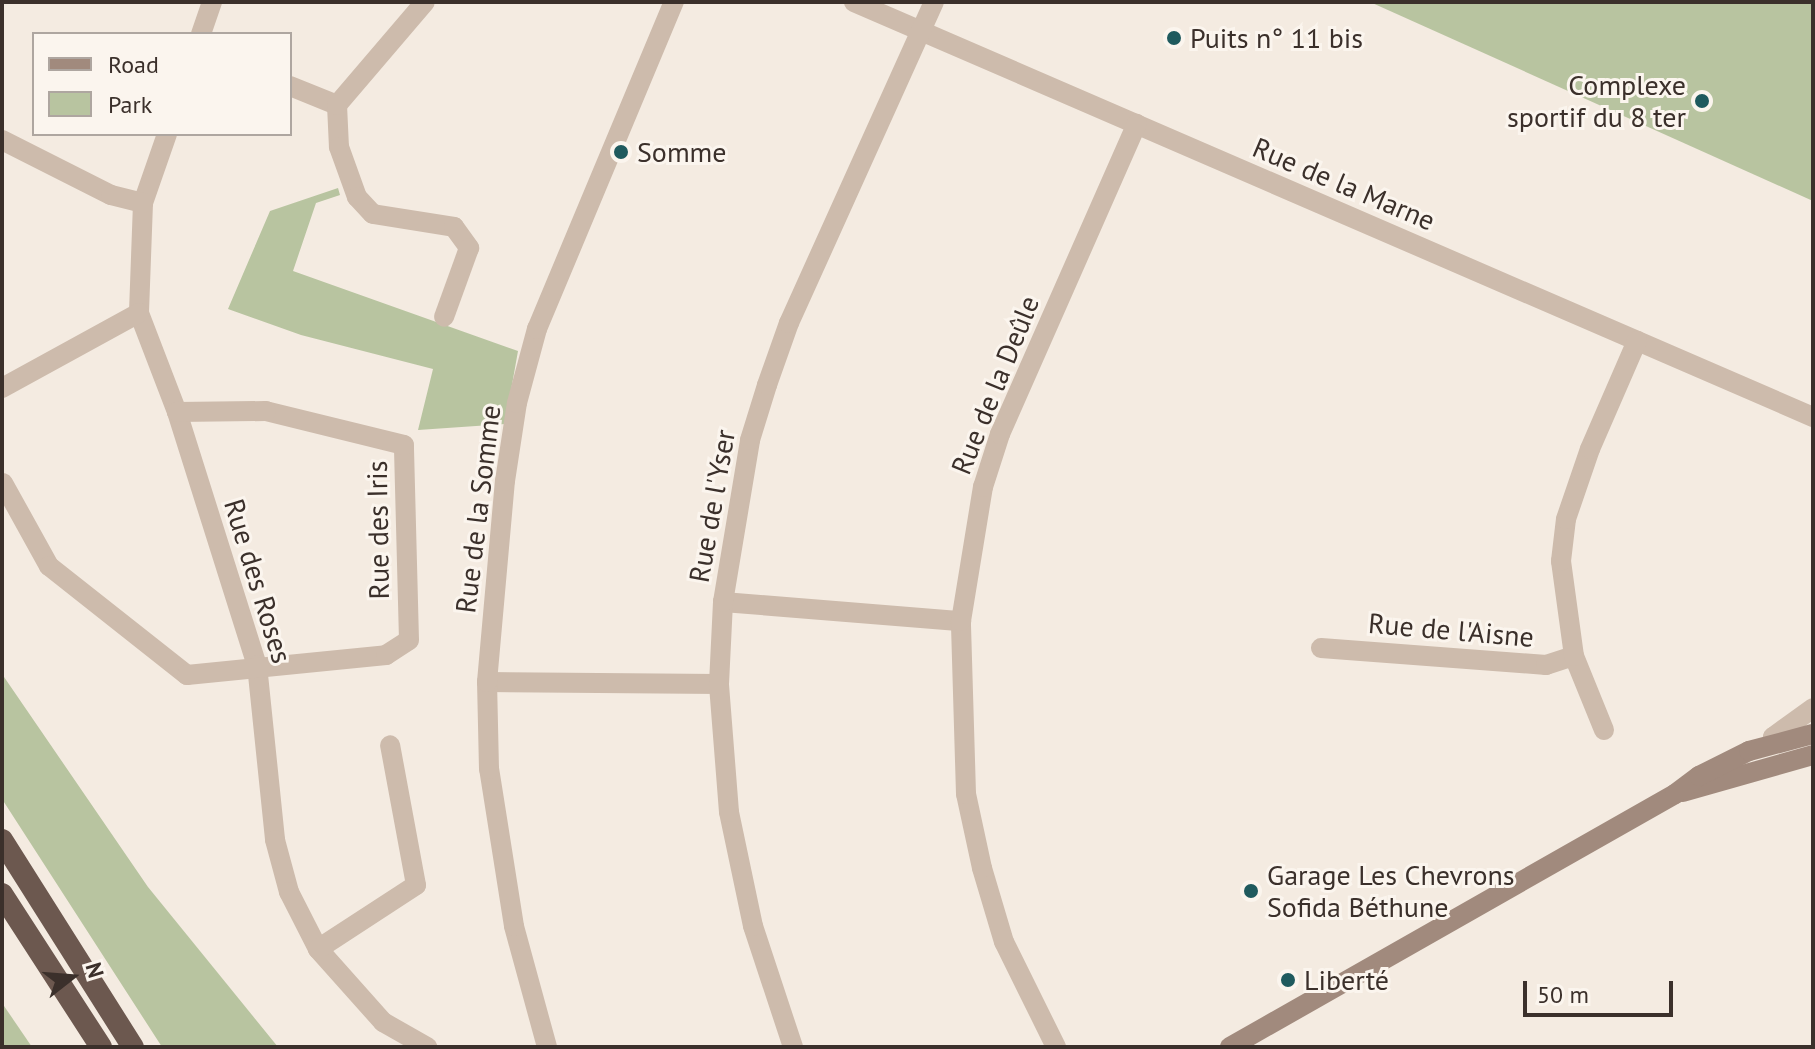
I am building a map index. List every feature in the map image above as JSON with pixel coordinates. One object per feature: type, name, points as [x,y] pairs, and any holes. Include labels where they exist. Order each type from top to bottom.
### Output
[{"type":"highway","points":[[2,840],[133,1047]]},
{"type":"highway","points":[[2,894],[101,1047]]},
{"type":"main road","points":[[1230,1047],[1678,793],[1699,776],[1772,744],[1813,734]]},
{"type":"main road","points":[[1712,786],[1735,769],[1766,758],[1772,744]]},
{"type":"main road","points":[[1678,793],[1712,786],[1813,755]]},
{"type":"street","points":[[202,32],[212,2]]},
{"type":"street","points":[[425,2],[337,105],[339,147],[357,197],[373,214],[454,227],[469,248],[444,317]]},
{"type":"street","name":"Rue de la Somme","points":[[547,1047],[499,850],[489,769],[487,682],[505,481],[517,403],[537,329],[674,2]]},
{"type":"street","name":"Rue de la Marne","points":[[854,2],[1813,417]]},
{"type":"street","name":"Rue de l'Yser","points":[[793,1047],[767,977],[740,872],[729,812],[719,684],[723,602],[745,467],[767,385],[789,323],[934,2]]},
{"type":"street","points":[[292,87],[337,105]]},
{"type":"street","name":"Rue de la Deûle","points":[[1056,1047],[1004,942],[982,868],[966,794],[961,621],[983,487],[1000,434],[1137,124]]},
{"type":"street","name":"Rue des Roses","points":[[166,136],[143,203],[139,313],[177,412],[257,665],[275,840],[289,892],[318,949],[383,1022],[427,1047]]},
{"type":"street","points":[[2,140],[111,195],[143,203]]},
{"type":"street","points":[[2,388],[139,313]]},
{"type":"street","points":[[1604,730],[1574,656],[1563,591],[1566,519],[1637,341]]},
{"type":"street","name":"Rue des Iris","points":[[177,412],[266,411],[404,445],[409,640],[386,655],[257,665]]},
{"type":"street","points":[[3,483],[49,566],[187,675],[257,665]]},
{"type":"street","points":[[723,602],[961,621]]},
{"type":"street","name":"Rue de l'Aisne","points":[[1321,648],[1546,665],[1574,656]]},
{"type":"street","points":[[487,682],[719,684]]},
{"type":"street","points":[[1772,744],[1773,737],[1813,708]]},
{"type":"street","points":[[318,949],[416,885],[390,745]]},
{"type":"green space","name":"Complexe sportif du 8 ter","points":[[1370,2],[1813,2],[1813,201]]},
{"type":"green space","points":[[338,188],[340,195],[316,203],[293,271],[518,351],[505,424],[418,430],[433,369],[301,335],[228,309],[270,211]]},
{"type":"green space","points":[[2,674],[148,887],[278,1047],[162,1047],[2,799]]},
{"type":"green space","points":[[2,1003],[32,1047],[2,1047]]},
{"type":"place","name":"Puits n° 11 bis","points":[[1174,38]]},
{"type":"place","name":"Complexe sportif du 8 ter","points":[[1702,101]]},
{"type":"place","name":"Somme","points":[[621,152]]},
{"type":"place","name":"Garage Les Chevrons Sofida Béthune","points":[[1251,891]]},
{"type":"place","name":"Liberté","points":[[1288,980]]}]
